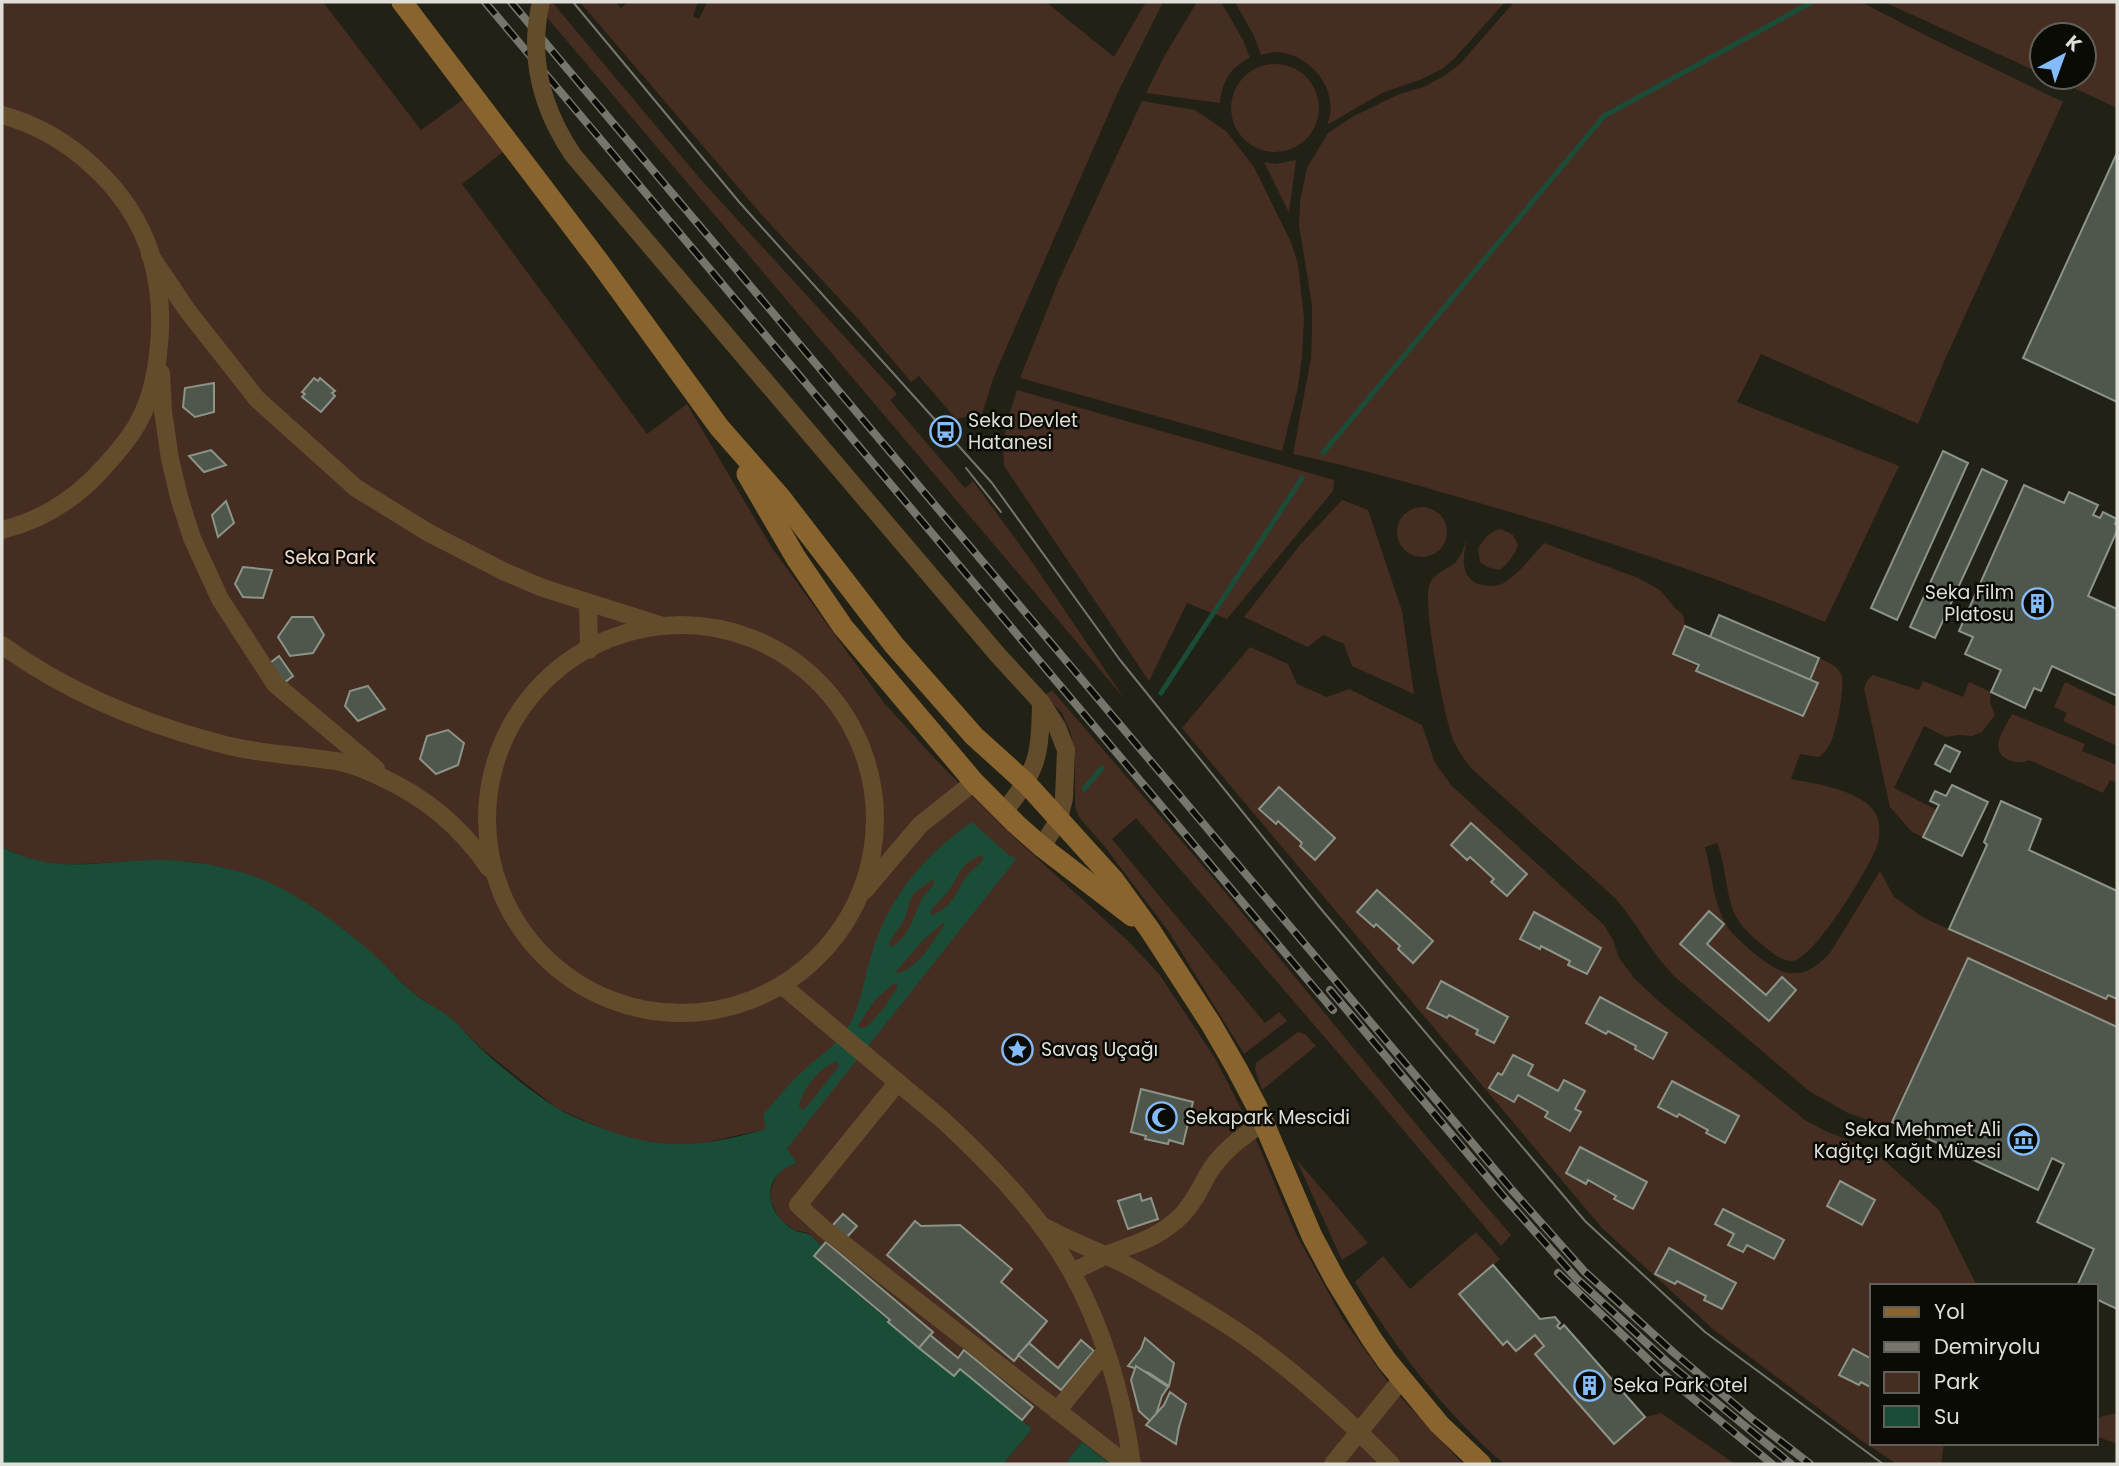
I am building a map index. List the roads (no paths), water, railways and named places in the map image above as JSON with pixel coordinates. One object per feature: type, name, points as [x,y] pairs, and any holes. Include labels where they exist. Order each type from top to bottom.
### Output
[{"type":"main road","points":[[402,2],[600,263],[719,427],[780,498],[894,645],[974,736],[1026,783],[1114,879],[1211,1024],[1252,1097],[1325,1262],[1371,1338],[1439,1424],[1481,1464]]},
{"type":"main road","points":[[719,427],[802,566],[844,627],[974,782],[1042,847],[1150,930]]},
{"type":"street","points":[[541,2],[536,28],[536,49],[543,95],[562,138],[573,155],[997,654],[1041,702],[1057,727],[1066,750],[1064,798],[1059,819],[1042,847]]},
{"type":"street","points":[[2,114],[35,127],[89,162],[129,210],[150,255],[187,310],[257,399],[351,484],[420,528],[505,572],[542,588],[673,629]]},
{"type":"street","points":[[150,255],[159,297],[163,411],[170,459],[192,538],[220,599],[275,684],[364,761],[423,800],[458,829],[474,846],[496,878],[519,922],[549,958],[591,991],[615,1001],[662,1013],[695,1016],[736,1008],[761,999],[784,987],[813,965],[835,940],[856,900],[869,856],[872,785],[865,759],[845,709],[808,670],[780,649],[740,633],[701,628],[646,631],[617,638],[589,650],[568,661],[530,694],[514,713],[502,736],[487,794],[487,839],[496,878]]},
{"type":"street","points":[[2,530],[32,520],[62,504],[87,485],[117,453],[146,407],[157,368],[160,332]]},
{"type":"street","points":[[588,603],[589,650]]},
{"type":"street","points":[[2,645],[34,667],[93,697],[171,729],[216,743],[344,763],[395,783]]},
{"type":"street","points":[[1004,812],[1026,783],[1036,762],[1040,744],[1041,702]]},
{"type":"street","points":[[856,900],[920,825],[974,782]]},
{"type":"street","points":[[784,987],[963,1138],[1042,1226],[1072,1272],[1105,1352],[1126,1422],[1132,1464]]},
{"type":"street","points":[[898,1082],[797,1205],[1126,1464]]},
{"type":"street","points":[[1072,1272],[1152,1238],[1172,1224],[1194,1201],[1209,1173],[1230,1147],[1263,1123]]},
{"type":"street","points":[[1042,1226],[1107,1255],[1192,1303],[1251,1341],[1303,1381],[1391,1464]]},
{"type":"street","points":[[1057,1411],[1105,1352]]},
{"type":"street","points":[[1333,1464],[1402,1379]]},
{"type":"water","points":[[972,822],[1013,859],[785,1146],[797,1163],[776,1176],[770,1198],[774,1210],[783,1222],[796,1231],[810,1235],[822,1246],[814,1257],[953,1376],[960,1369],[1032,1429],[1003,1464],[2,1464],[2,847],[22,856],[60,864],[185,861],[226,868],[266,881],[308,904],[347,932],[413,993],[452,1019],[496,1062],[561,1110],[614,1133],[657,1143],[677,1144],[719,1140],[766,1129],[763,1115],[794,1079],[834,1044],[848,1027],[887,915],[909,880],[954,835]],"holes":[[[980,855],[983,857],[965,878],[950,903],[931,915],[930,912],[946,894],[962,868]],[[933,879],[934,884],[921,900],[906,934],[891,947],[889,943],[905,918],[914,893]],[[945,924],[917,962],[903,972],[894,974],[923,940]],[[894,983],[897,984],[883,1009],[867,1027],[859,1028],[858,1025],[875,1000]],[[837,1061],[839,1066],[805,1109],[801,1109],[799,1106],[804,1092],[825,1068]]]},
{"type":"water","points":[[1082,1442],[1110,1464],[1065,1464]]},
{"type":"waterway","points":[[1323,453],[1604,116],[1812,2]]},
{"type":"waterway","points":[[1161,693],[1302,478]]},
{"type":"waterway","points":[[1084,789],[1102,768]]},
{"type":"waterway","points":[[865,1046],[1013,859]]},
{"type":"waterway","points":[[785,1147],[859,1053]]},
{"type":"tram line","points":[[573,2],[740,203],[992,483],[1120,660],[1321,909],[1585,1221],[1705,1332],[1883,1464]]},
{"type":"tram line","points":[[966,468],[1001,512]]},
{"type":"railway","points":[[485,2],[1333,1010]]},
{"type":"railway","points":[[511,2],[1512,1190],[1584,1271],[1673,1352],[1810,1464]]},
{"type":"railway","points":[[1330,990],[1504,1197],[1577,1279],[1666,1361],[1791,1464]]},
{"type":"railway","points":[[1558,1273],[1660,1371],[1772,1464]]},
{"type":"place","name":"Seka Devlet Hatanesi","points":[[945,431]]},
{"type":"place","name":"Seka Film Platosu","points":[[2037,603]]},
{"type":"place","name":"Savaş Uçağı","points":[[1018,1049]]},
{"type":"place","name":"Sekapark Mescidi","points":[[1162,1117]]},
{"type":"place","name":"Seka Mehmet Ali Kağıtçı Kağıt Müzesi","points":[[2024,1140]]},
{"type":"place","name":"Seka Park Otel","points":[[1590,1385]]},
{"type":"park label","name":"Seka Park","points":[[330,557]]}]
